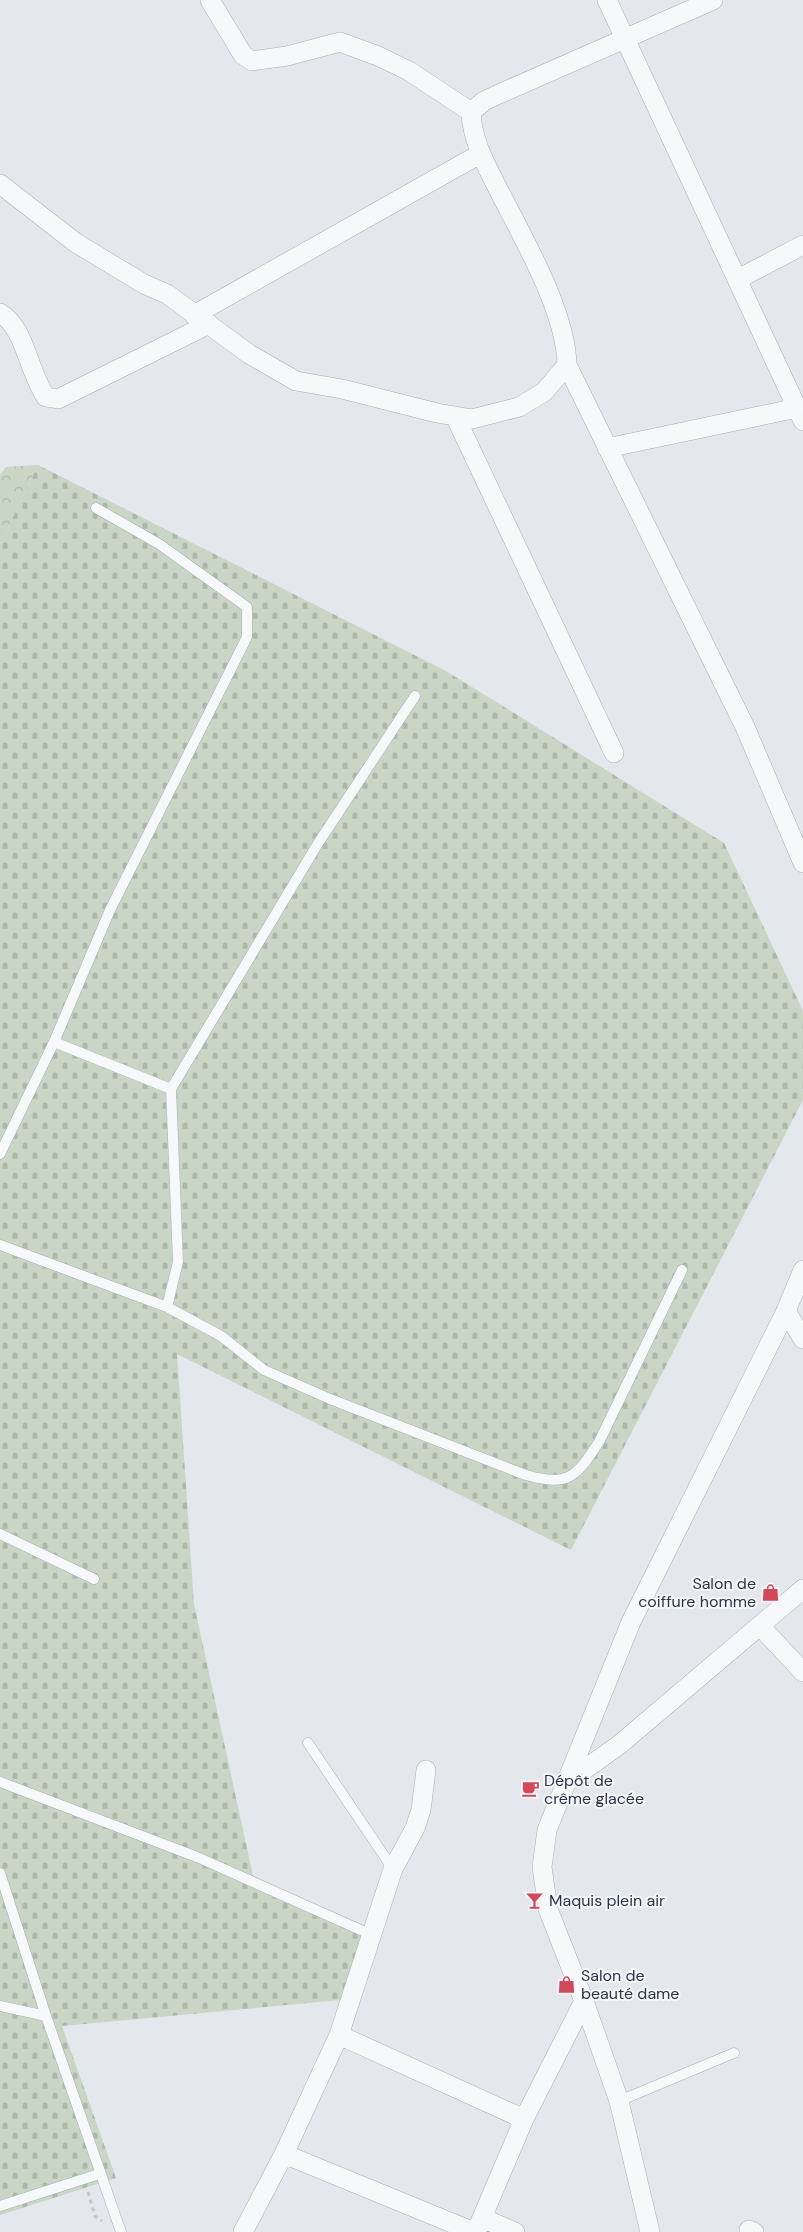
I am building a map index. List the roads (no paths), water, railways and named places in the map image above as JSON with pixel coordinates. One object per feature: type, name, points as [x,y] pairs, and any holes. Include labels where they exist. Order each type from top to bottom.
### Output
[{"type":"street","points":[[210,0],[243,55],[252,61],[266,61],[340,42],[378,56],[409,71],[472,112]]},
{"type":"street","points":[[607,0],[800,414],[607,448]]},
{"type":"street","points":[[713,0],[484,101],[472,112],[472,125],[480,154],[525,242],[556,312],[567,365],[745,727],[803,863]]},
{"type":"street","points":[[0,313],[8,318],[19,336],[38,386],[46,397],[58,399],[201,319],[480,154]]},
{"type":"street","points":[[0,184],[76,243],[144,284],[167,294],[249,354],[296,381],[342,388],[472,419],[519,407],[544,392],[567,365]]},
{"type":"street","points":[[738,279],[803,245]]},
{"type":"street","points":[[455,416],[614,753]]},
{"type":"street","points":[[650,2232],[619,2101],[584,2000],[548,1909],[542,1867],[547,1830],[631,1622],[786,1311],[803,1270]]},
{"type":"street","points":[[786,1311],[803,1339]]},
{"type":"street","points":[[564,1784],[619,1745],[803,1589]]},
{"type":"street","points":[[760,1626],[803,1672]]},
{"type":"street","points":[[244,2232],[284,2154],[339,2035],[393,1869],[415,1828],[421,1810],[426,1770]]},
{"type":"street","points":[[477,2227],[524,2119],[584,2000]]},
{"type":"street","points":[[339,2035],[524,2119]]},
{"type":"street","points":[[284,2154],[477,2227],[515,2232]]},
{"type":"lane","points":[[0,1154],[54,1042],[110,910],[247,637],[247,607],[159,544],[96,508]]},
{"type":"lane","points":[[167,1307],[178,1262],[170,1089],[316,845],[415,696]]},
{"type":"lane","points":[[54,1042],[170,1089]]},
{"type":"lane","points":[[0,1245],[167,1307],[221,1336],[264,1370],[356,1409],[548,1482],[571,1477],[585,1464],[599,1442],[682,1270]]},
{"type":"lane","points":[[0,1534],[94,1579]]},
{"type":"lane","points":[[308,1743],[393,1869]]},
{"type":"lane","points":[[0,1782],[197,1857],[372,1935]]},
{"type":"lane","points":[[0,1873],[46,2016],[121,2232]]},
{"type":"lane","points":[[0,2006],[46,2016]]},
{"type":"lane","points":[[619,2101],[734,2053]]},
{"type":"lane","points":[[0,2206],[100,2174]]},
{"type":"place","name":"Salon de coiffure homme","points":[[770,1592]]},
{"type":"place","name":"Dépôt de crême glacée","points":[[530,1789]]},
{"type":"place","name":"Maquis plein air","points":[[535,1900]]},
{"type":"place","name":"Salon de beauté dame","points":[[567,1984]]}]
